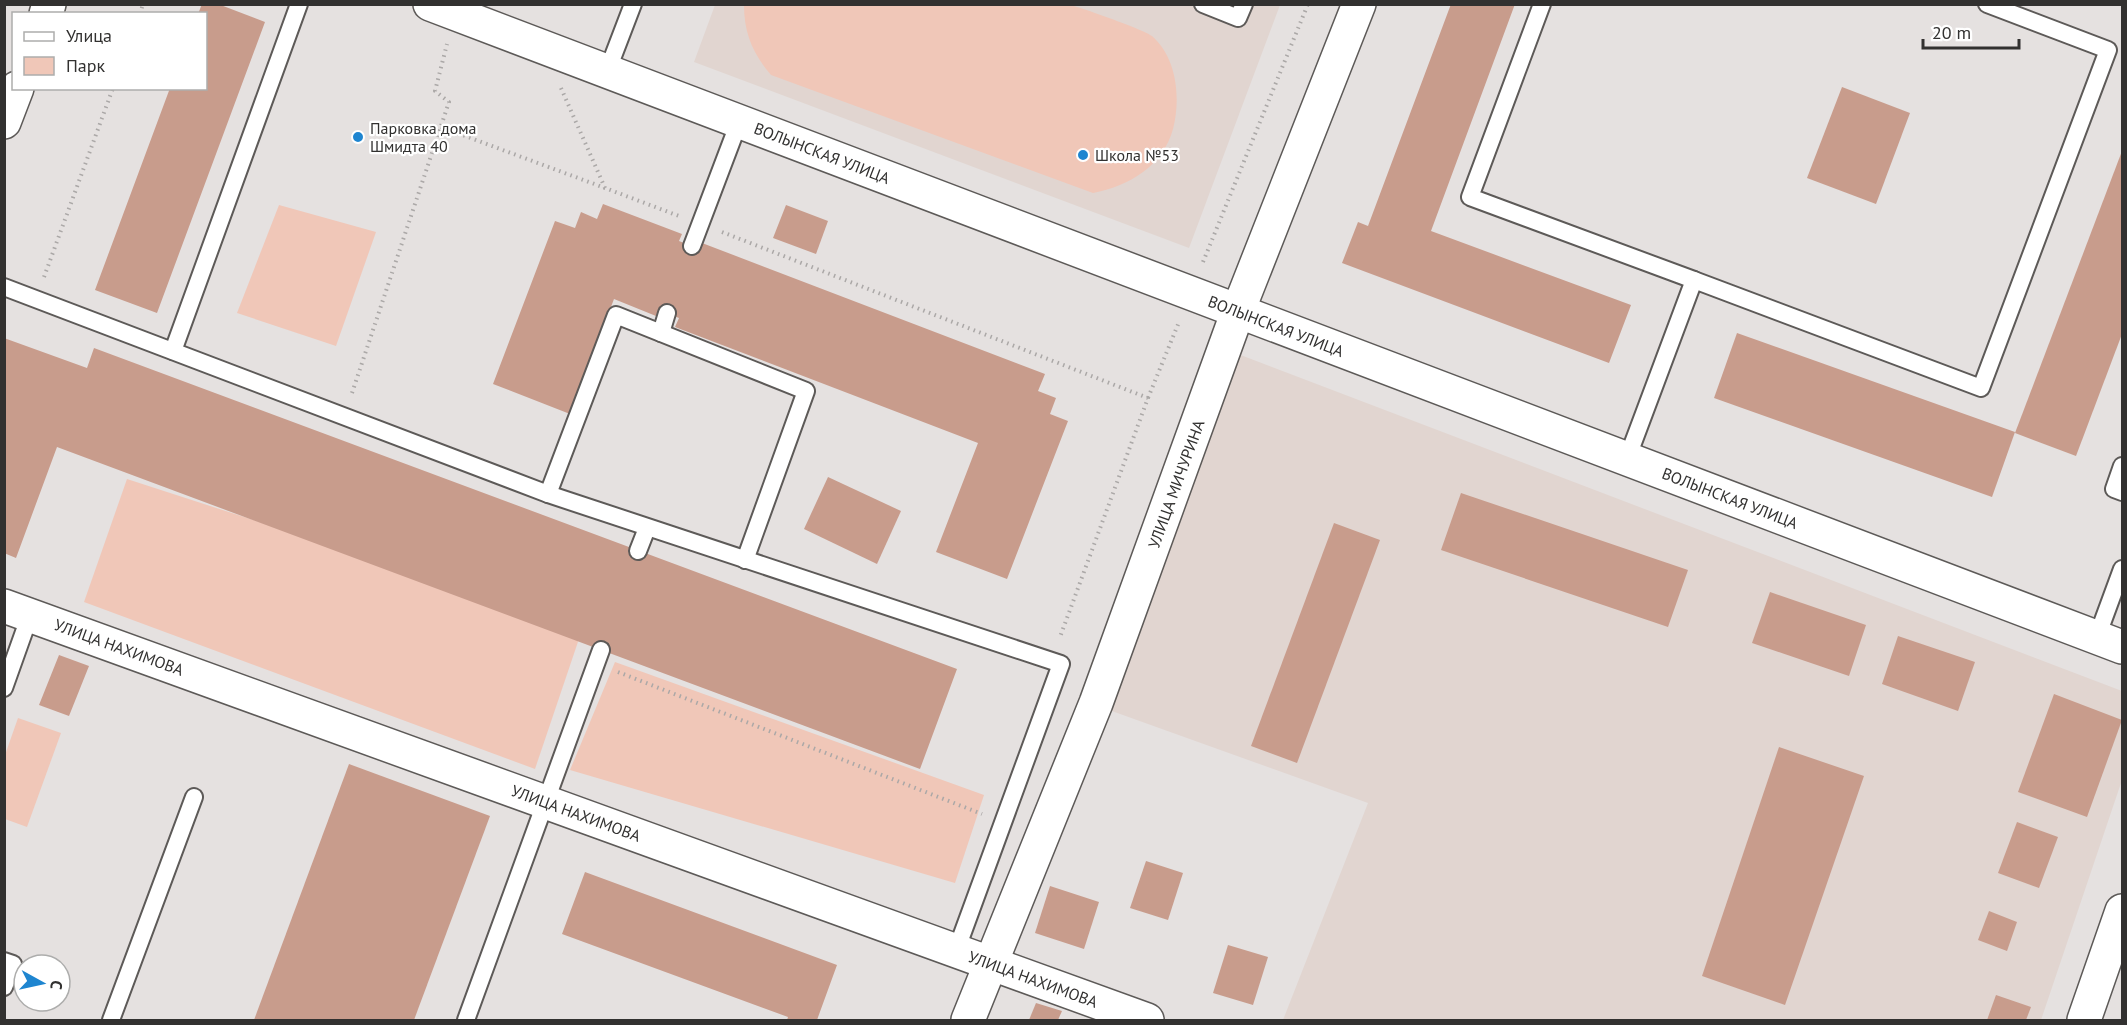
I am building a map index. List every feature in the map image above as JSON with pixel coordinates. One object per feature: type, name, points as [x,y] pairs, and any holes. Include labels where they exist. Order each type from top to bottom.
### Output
[{"type":"street","name":"УЛИЦА МИЧУРИНА","points":[[968,1020],[1096,703],[1238,311],[1359,4]]},
{"type":"street","name":"ВОЛЫНСКАЯ УЛИЦА","points":[[448,8],[607,72],[2110,642]]},
{"type":"street","points":[[4,122],[16,90]]},
{"type":"street","name":"УЛИЦА НАХИМОВА","points":[[17,610],[1147,1020]]},
{"type":"street","points":[[2084,1020],[2122,911]]},
{"type":"lane","points":[[172,351],[299,4]]},
{"type":"lane","points":[[607,72],[633,4]]},
{"type":"lane","points":[[1203,4],[1239,18],[1244,4]]},
{"type":"lane","points":[[1542,4],[1470,197],[1981,388],[2108,50],[1987,4]]},
{"type":"lane","points":[[692,246],[739,122]]},
{"type":"lane","points":[[1627,459],[1694,280]]},
{"type":"lane","points":[[4,287],[548,494],[1061,664],[956,951]]},
{"type":"lane","points":[[661,333],[667,313]]},
{"type":"lane","points":[[548,494],[616,315],[806,391],[744,560]]},
{"type":"lane","points":[[2122,466],[2114,489],[2122,492]]},
{"type":"lane","points":[[638,551],[647,528]]},
{"type":"lane","points":[[2110,642],[2122,569]]},
{"type":"lane","points":[[4,688],[17,610]]},
{"type":"lane","points":[[466,1020],[599,656]]},
{"type":"lane","points":[[111,1020],[194,797]]},
{"type":"lane","points":[[4,961],[13,964],[4,987]]},
{"type":"path","points":[[1051,661],[1148,398],[1308,4]]},
{"type":"path","points":[[345,416],[449,102],[435,91],[448,8]]},
{"type":"path","points":[[542,47],[605,188]]},
{"type":"path","points":[[36,299],[112,90]]},
{"type":"path","points":[[441,127],[701,224],[1148,398]]},
{"type":"path","points":[[599,656],[983,814]]},
{"type":"shaded area","name":"Школа №53","points":[[715,5],[1280,5],[1189,248],[694,62]]},
{"type":"shaded area","points":[[1238,354],[2122,691],[2122,780],[2041,1020],[1283,1020],[1368,803],[1109,710]]},
{"type":"green space","name":"Школа №53","points":[[1067,4],[1111,18],[1147,33],[1160,45],[1167,55],[1175,79],[1177,104],[1173,129],[1161,154],[1143,172],[1119,185],[1093,193],[771,75],[751,43],[744,5]]},
{"type":"green space","points":[[279,205],[376,232],[336,346],[237,313]]},
{"type":"green space","points":[[127,479],[583,627],[535,769],[84,602]]},
{"type":"green space","points":[[615,662],[984,795],[955,883],[570,770]]},
{"type":"green space","points":[[18,718],[61,733],[27,827],[5,819],[5,755]]},
{"type":"building","points":[[202,4],[218,4],[265,22],[157,313],[95,290],[169,90],[207,90],[207,12],[199,12]]},
{"type":"building","points":[[1451,4],[1515,4],[1431,231],[1631,305],[1609,363],[1342,263],[1358,222],[1368,226]]},
{"type":"building","points":[[1842,87],[1910,113],[1876,204],[1807,178]]},
{"type":"building","points":[[2122,151],[2122,334],[2076,456],[2015,433]]},
{"type":"building","points":[[603,204],[682,234],[679,241],[699,249],[702,243],[1045,374],[1038,391],[1056,398],[1050,414],[1068,421],[1007,579],[936,552],[978,443],[675,327],[679,318],[658,310],[656,316],[614,299],[570,414],[493,384],[555,221],[575,228],[581,212],[597,219]]},
{"type":"building","points":[[786,205],[828,221],[816,254],[773,238]]},
{"type":"building","points":[[1737,333],[2015,432],[1992,497],[1714,398]]},
{"type":"building","points":[[4,338],[87,368],[94,348],[957,669],[920,769],[57,447],[16,558],[4,553]]},
{"type":"building","points":[[828,477],[901,511],[877,564],[804,529]]},
{"type":"building","points":[[1461,493],[1688,570],[1668,627],[1441,550]]},
{"type":"building","points":[[1334,523],[1380,540],[1297,763],[1251,746]]},
{"type":"building","points":[[1770,592],[1866,625],[1849,676],[1752,643]]},
{"type":"building","points":[[1898,636],[1975,662],[1958,711],[1882,684]]},
{"type":"building","points":[[59,655],[89,666],[69,716],[39,705]]},
{"type":"building","points":[[2054,694],[2122,720],[2087,817],[2018,792]]},
{"type":"building","points":[[1779,747],[1864,776],[1785,1005],[1702,976]]},
{"type":"building","points":[[349,764],[490,816],[414,1020],[254,1020]]},
{"type":"building","points":[[2017,822],[2058,837],[2039,888],[1998,873]]},
{"type":"building","points":[[1146,861],[1183,873],[1168,920],[1130,908]]},
{"type":"building","points":[[585,872],[837,965],[817,1020],[787,1020],[788,1017],[562,934]]},
{"type":"building","points":[[1050,886],[1099,902],[1084,949],[1035,933]]},
{"type":"building","points":[[1989,911],[2017,922],[2007,951],[1978,940]]},
{"type":"building","points":[[1228,945],[1268,957],[1253,1005],[1213,993]]},
{"type":"building","points":[[1996,995],[2031,1007],[2026,1020],[1987,1020]]},
{"type":"building","points":[[1036,1003],[1062,1011],[1058,1020],[1029,1020]]},
{"type":"place","name":"Парковка дома Шмидта 40","points":[[358,137]]},
{"type":"place","name":"Школа №53","points":[[1083,155]]}]
